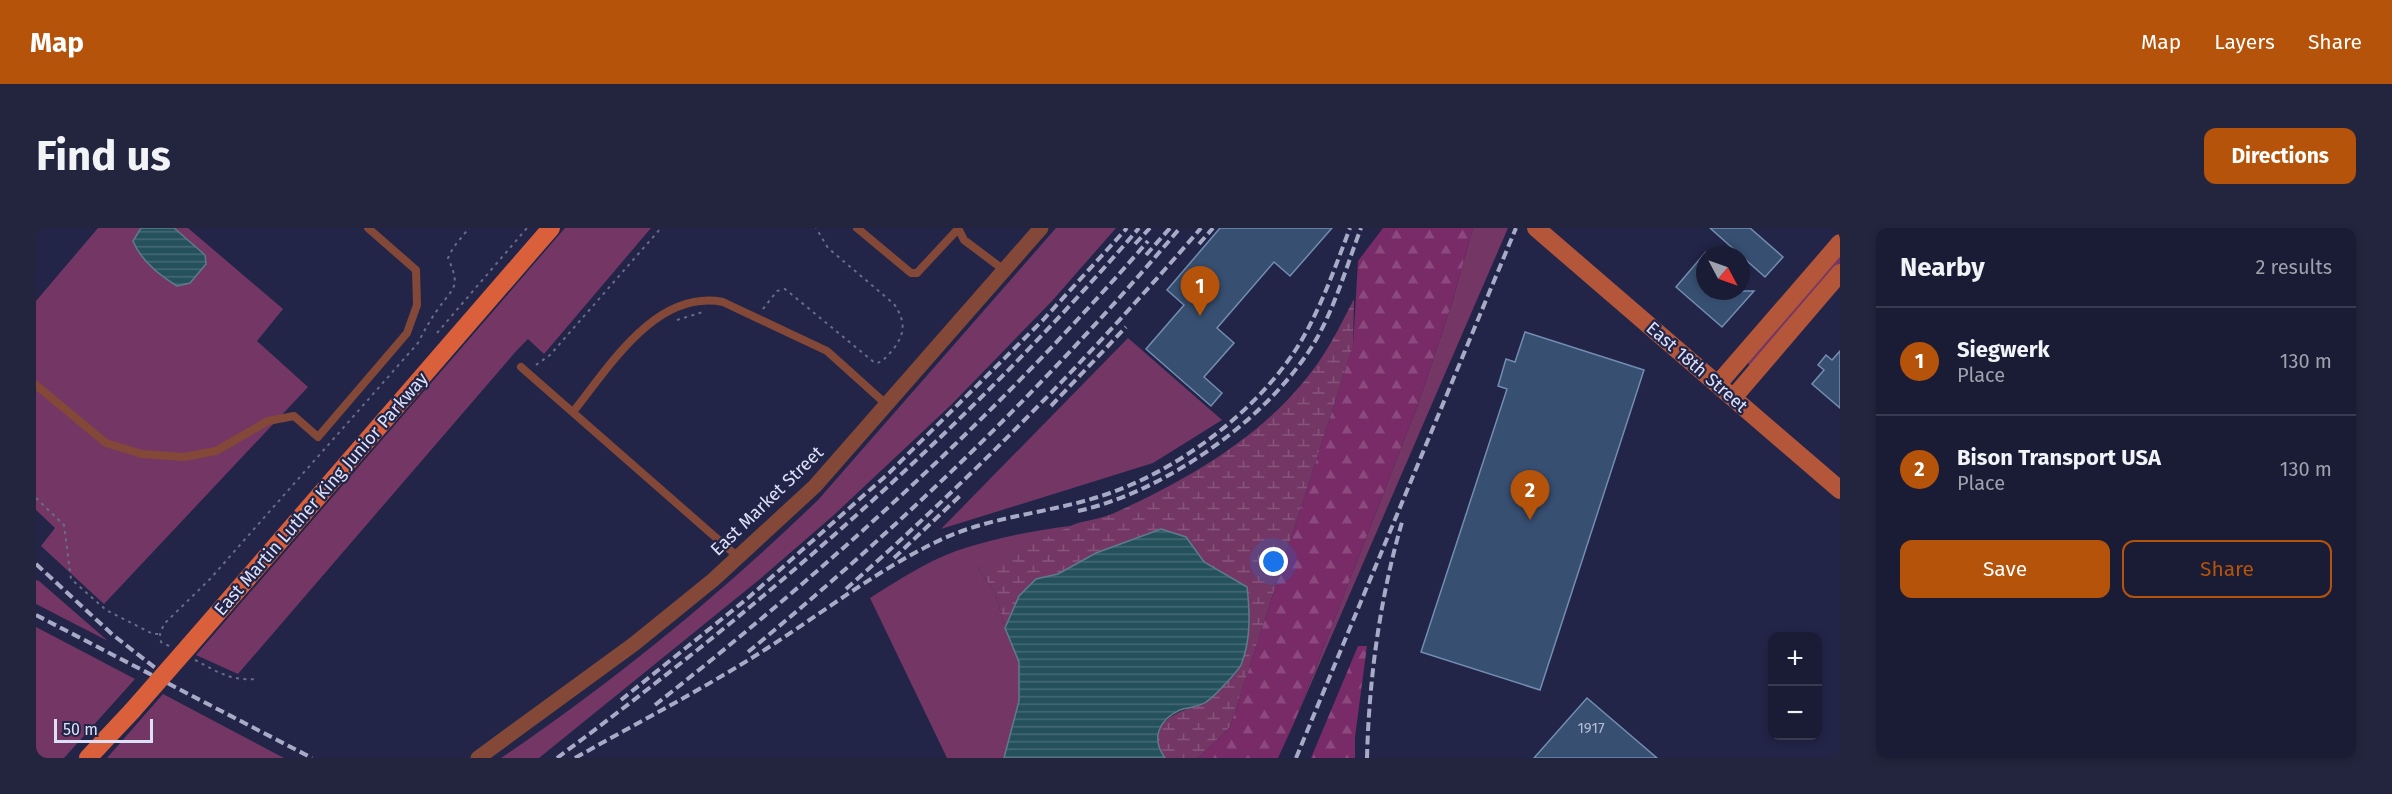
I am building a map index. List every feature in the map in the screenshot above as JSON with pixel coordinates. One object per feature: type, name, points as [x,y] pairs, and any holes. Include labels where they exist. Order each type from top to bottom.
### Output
[{"type":"main road","name":"East Martin Luther King Junior Parkway","points":[[88,758],[190,651],[551,228]]},
{"type":"street","name":"East Market Street","points":[[478,758],[634,644],[713,580],[815,486],[1041,228]]},
{"type":"street","name":"East 18th Street","points":[[1536,228],[1840,490]]},
{"type":"street","points":[[1718,384],[1840,243]]},
{"type":"street","points":[[1733,398],[1840,273]]},
{"type":"lane","points":[[36,385],[106,443],[142,454],[184,457],[216,451],[268,421],[294,416],[318,437],[407,333],[417,305],[416,270],[368,228]]},
{"type":"lane","points":[[857,228],[911,273],[917,273],[958,228],[964,240],[1004,270]]},
{"type":"lane","points":[[573,412],[642,328],[661,314],[706,299],[723,302],[826,351],[886,404]]},
{"type":"lane","points":[[524,369],[738,557]]},
{"type":"path","points":[[171,647],[161,642],[160,634],[164,624],[210,579],[418,343],[440,306],[451,296],[455,272],[448,258],[469,228]]},
{"type":"path","points":[[524,369],[550,355],[661,228]]},
{"type":"path","points":[[756,318],[777,291],[785,289],[875,363],[883,361],[899,342],[904,332],[904,323],[894,304],[828,248],[816,228]]},
{"type":"path","points":[[668,323],[702,312]]},
{"type":"path","points":[[36,498],[64,525],[71,579],[106,610],[153,634],[160,634]]},
{"type":"path","points":[[190,651],[227,677],[241,680],[257,679]]},
{"type":"green space","points":[[98,228],[188,228],[283,309],[257,341],[308,387],[104,604],[41,546],[55,528],[36,510],[36,301]]},
{"type":"green space","points":[[565,228],[651,228],[544,354],[528,339],[518,349],[238,674],[196,655]]},
{"type":"green space","points":[[1056,228],[1116,228],[1052,301],[951,405],[835,514],[760,579],[539,758],[501,758],[584,699],[665,636],[744,569],[818,500]]},
{"type":"green space","points":[[1383,228],[1473,228],[1452,303],[1417,407],[1294,723],[1278,758],[1198,758],[1230,727],[1353,346],[1358,261]]},
{"type":"green space","points":[[1473,228],[1508,228],[1294,723],[1417,407],[1452,303]]},
{"type":"green space","points":[[1840,254],[1840,268],[1752,366],[1749,365],[1748,362]]},
{"type":"green space","points":[[1354,299],[1353,346],[1230,727],[1198,758],[1165,758],[1157,736],[1160,728],[1174,715],[1205,703],[1228,576],[1204,562],[1186,537],[1096,553],[1058,574],[1036,579],[1019,596],[1005,628],[995,592],[978,569],[1073,525],[1107,516],[1141,500],[1170,486],[1226,452],[1276,412],[1298,388],[1318,363]]},
{"type":"green space","points":[[1128,338],[1222,420],[1153,463],[941,529]]},
{"type":"green space","points":[[1070,526],[1018,553],[978,569],[995,592],[1005,628],[1019,662],[1019,701],[1004,758],[947,758],[870,598],[923,566],[956,551],[984,542]]},
{"type":"green space","points":[[36,580],[39,581],[108,641],[36,604]]},
{"type":"green space","points":[[36,627],[135,679],[64,758],[36,758]]},
{"type":"green space","points":[[1358,646],[1367,646],[1355,737],[1355,758],[1311,758]]},
{"type":"green space","points":[[163,694],[284,758],[107,758]]},
{"type":"water","points":[[141,228],[174,228],[205,255],[206,264],[190,283],[177,286],[151,267],[136,248],[133,241]]},
{"type":"water","points":[[1161,529],[1186,537],[1204,562],[1247,587],[1248,636],[1239,668],[1206,702],[1180,710],[1166,719],[1158,737],[1158,744],[1165,758],[1004,758],[1019,701],[1019,662],[1005,628],[1019,596],[1036,579],[1058,574],[1096,553]]},
{"type":"building","points":[[1220,228],[1332,228],[1290,276],[1274,262],[1217,328],[1234,343],[1204,377],[1222,393],[1211,406],[1146,349],[1184,305],[1167,290]]},
{"type":"building","points":[[1710,228],[1750,228],[1783,257],[1765,277],[1750,264],[1750,246],[1730,246]]},
{"type":"building","points":[[1696,264],[1696,300],[1746,300],[1722,327],[1676,287]]},
{"type":"building","points":[[1525,332],[1644,370],[1540,690],[1421,652],[1507,389],[1498,386],[1506,359],[1515,362]]},
{"type":"building","points":[[1840,351],[1840,408],[1812,384],[1824,370],[1818,365],[1826,355],[1832,360]]},
{"type":"building","points":[[1587,698],[1657,758],[1534,758]]},
{"type":"railway","points":[[621,700],[748,598],[889,473],[1043,320],[1127,228]]},
{"type":"railway","points":[[557,758],[713,638],[863,510],[1005,373],[1139,228]]},
{"type":"railway","points":[[1135,244],[1150,228]]},
{"type":"railway","points":[[1146,255],[1170,228]]},
{"type":"railway","points":[[748,652],[863,553],[974,450],[1080,341],[1180,228]]},
{"type":"railway","points":[[846,589],[940,503],[1030,414],[1117,323],[1201,228]]},
{"type":"railway","points":[[1199,244],[1213,228]]},
{"type":"railway","points":[[575,758],[743,663],[871,579],[936,542],[976,526],[1101,496],[1160,471],[1189,454],[1242,411],[1266,388],[1287,362],[1317,310],[1350,228]]},
{"type":"railway","points":[[1078,511],[1146,487],[1180,469],[1245,422],[1273,396],[1297,367],[1324,325],[1361,228]]},
{"type":"railway","points":[[1296,758],[1516,228]]},
{"type":"railway","points":[[655,705],[786,597],[913,485],[1034,366],[1148,241]]},
{"type":"railway","points":[[1051,406],[1126,327]]},
{"type":"railway","points":[[894,558],[962,494]]},
{"type":"railway","points":[[1367,758],[1370,698],[1377,638],[1402,522]]},
{"type":"railway","points":[[36,564],[113,635],[158,670]]},
{"type":"railway","points":[[36,615],[312,758]]},
{"type":"place","name":"Siegwerk","points":[[1200,316]]},
{"type":"place","name":"Bison Transport USA","points":[[1530,520]]}]
